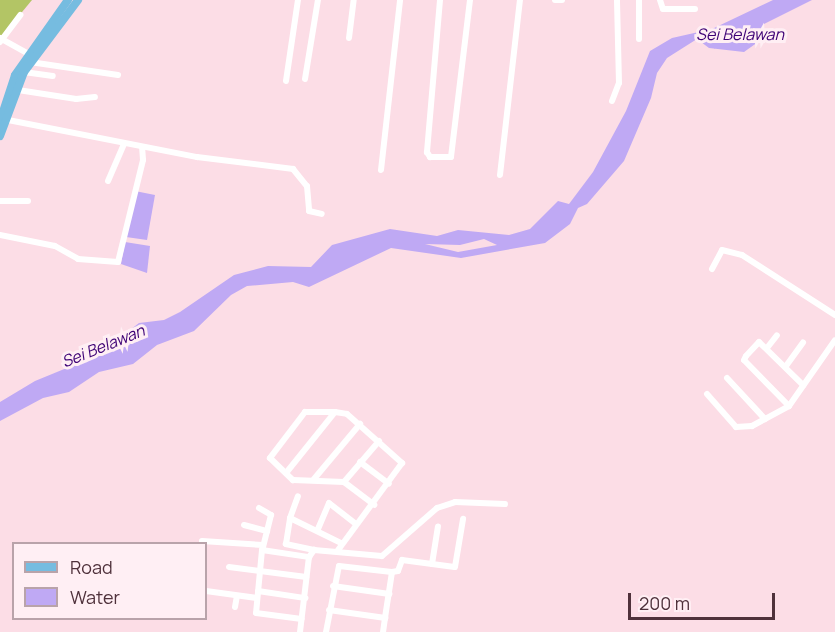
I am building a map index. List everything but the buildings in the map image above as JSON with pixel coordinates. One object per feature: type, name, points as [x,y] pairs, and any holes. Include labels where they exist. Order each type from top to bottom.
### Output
[{"type":"main road","points":[[3,120],[37,45],[68,0]]},
{"type":"main road","points":[[0,136],[15,75],[27,53],[78,0]]},
{"type":"street","points":[[286,81],[298,0]]},
{"type":"street","points":[[305,79],[318,0]]},
{"type":"street","points":[[349,38],[354,0]]},
{"type":"street","points":[[381,170],[400,0]]},
{"type":"street","points":[[440,0],[428,152],[430,157],[451,157],[470,0]]},
{"type":"street","points":[[500,175],[520,0]]},
{"type":"street","points":[[555,0],[562,0]]},
{"type":"street","points":[[612,101],[619,83],[617,0]]},
{"type":"street","points":[[639,0],[639,39]]},
{"type":"street","points":[[660,0],[663,9],[695,9]]},
{"type":"street","points":[[20,15],[0,40],[27,53]]},
{"type":"street","points":[[30,63],[118,75]]},
{"type":"street","points":[[24,72],[53,76]]},
{"type":"street","points":[[18,90],[76,99],[95,97]]},
{"type":"street","points":[[3,120],[124,144],[293,169],[307,186],[309,211],[322,214]]},
{"type":"street","points":[[108,181],[124,144]]},
{"type":"street","points":[[0,235],[55,246],[78,260],[118,262],[143,160],[142,147]]},
{"type":"street","points":[[0,201],[28,201]]},
{"type":"street","points":[[712,269],[722,250],[742,255],[835,315]]},
{"type":"street","points":[[767,348],[777,335]]},
{"type":"street","points":[[707,394],[739,429],[765,419],[789,406],[835,340]]},
{"type":"street","points":[[789,406],[744,360],[757,342],[767,348],[803,385]]},
{"type":"street","points":[[786,366],[803,343]]},
{"type":"street","points":[[727,378],[765,419]]},
{"type":"street","points":[[338,550],[341,543],[374,504],[389,484],[402,463],[347,414],[305,412],[269,455],[295,481],[314,479],[344,482],[374,504]]},
{"type":"street","points":[[286,473],[335,412]]},
{"type":"street","points":[[314,479],[360,424]]},
{"type":"street","points":[[344,482],[379,441]]},
{"type":"street","points":[[360,462],[389,484]]},
{"type":"street","points":[[298,496],[290,518],[286,544],[314,550],[338,550],[382,556],[437,508],[455,502],[505,504]]},
{"type":"street","points":[[318,529],[327,503],[356,524]]},
{"type":"street","points":[[259,508],[271,513],[262,547],[256,613],[302,619]]},
{"type":"street","points":[[290,518],[318,529],[341,543]]},
{"type":"street","points":[[327,632],[337,566],[392,572],[398,571],[402,560],[432,564],[457,564],[464,519]]},
{"type":"street","points":[[244,525],[267,531]]},
{"type":"street","points":[[432,564],[438,526]]},
{"type":"street","points":[[202,541],[262,547],[309,557]]},
{"type":"street","points":[[300,632],[309,557],[314,550]]},
{"type":"street","points":[[229,567],[306,578]]},
{"type":"street","points":[[383,632],[392,572]]},
{"type":"street","points":[[333,586],[389,594]]},
{"type":"street","points":[[207,591],[237,596],[304,598]]},
{"type":"street","points":[[235,607],[237,596]]},
{"type":"street","points":[[329,609],[385,618]]},
{"type":"green space","points":[[0,0],[32,0],[3,35],[0,35]]},
{"type":"water","name":"Sei Belawan","points":[[773,0],[812,0],[764,24],[758,42],[744,52],[709,48],[697,39],[667,58],[657,73],[651,98],[624,161],[587,204],[578,208],[570,224],[545,243],[461,258],[391,248],[309,287],[293,282],[247,286],[231,295],[194,331],[157,345],[133,364],[99,372],[69,392],[43,398],[0,421],[0,402],[35,381],[96,356],[139,323],[164,320],[180,312],[234,275],[268,266],[311,267],[332,245],[390,229],[437,236],[458,230],[509,235],[530,229],[558,201],[569,204],[593,172],[626,111],[650,51],[672,38],[712,29]],"holes":[[[484,239],[497,245],[458,252],[425,244],[460,245]]]},
{"type":"water","points":[[135,191],[155,195],[147,240],[126,237]]},
{"type":"water","points":[[125,242],[150,246],[147,273],[121,264]]}]
